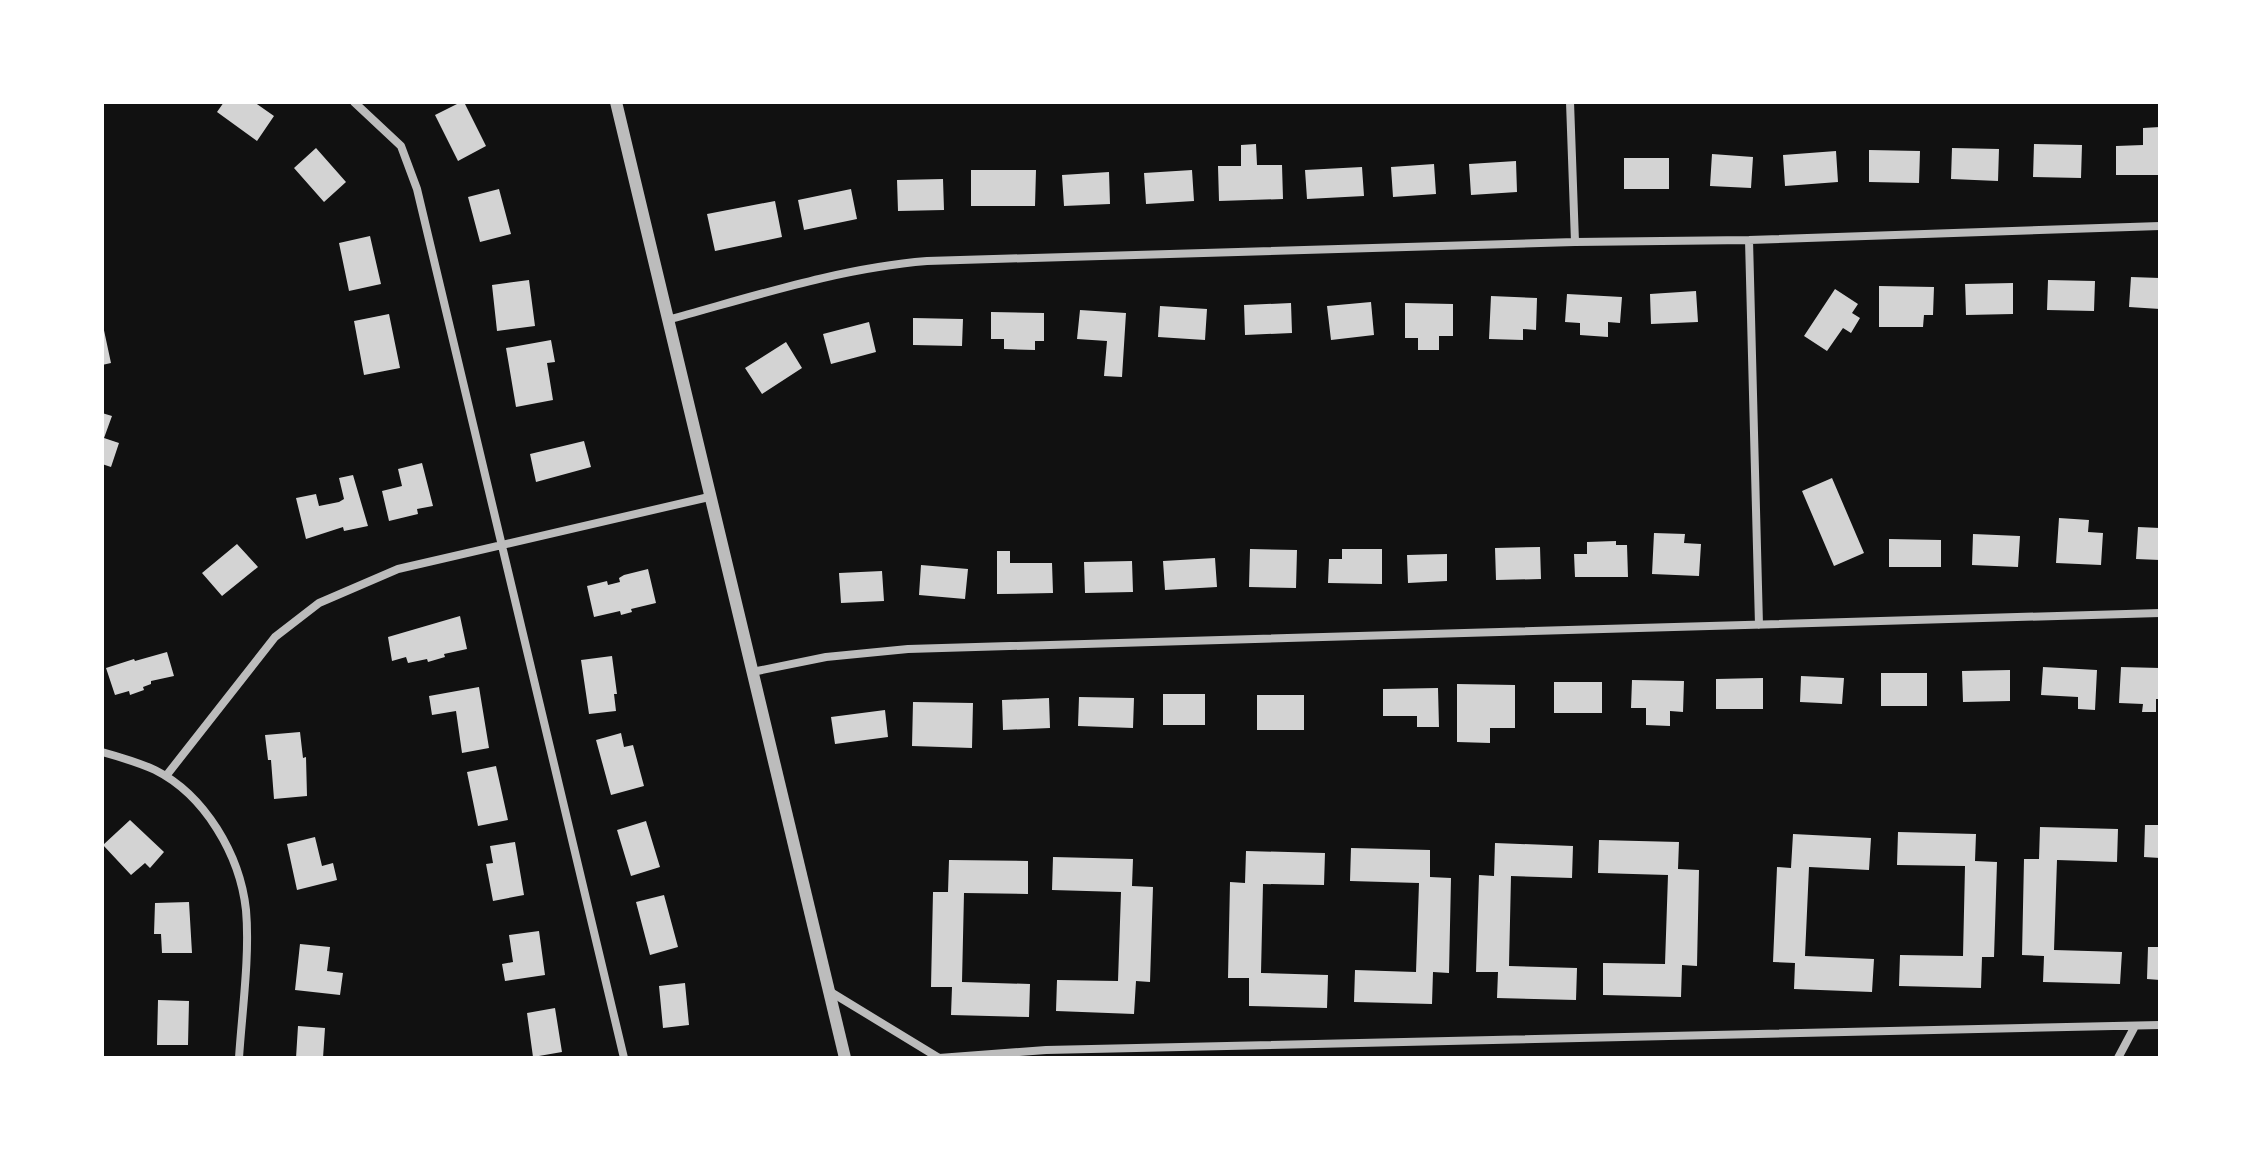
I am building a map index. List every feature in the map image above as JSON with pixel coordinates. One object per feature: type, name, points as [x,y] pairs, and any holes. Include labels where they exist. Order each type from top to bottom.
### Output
[{"type":"street","points":[[354,102],[401,146],[417,189],[624,1058]]},
{"type":"street","points":[[616,102],[845,1058]]},
{"type":"street","points":[[1570,102],[1575,242]]},
{"type":"street","points":[[667,320],[893,264],[2160,226]]},
{"type":"street","points":[[1749,240],[1759,625]]},
{"type":"street","points":[[166,776],[275,637],[319,603],[398,569],[709,497]]},
{"type":"street","points":[[752,672],[826,657],[908,649],[2160,613]]},
{"type":"street","points":[[102,752],[139,763],[166,776],[194,802],[216,829],[239,878],[246,928],[239,1058]]},
{"type":"street","points":[[829,991],[939,1058],[1046,1050],[2160,1025]]},
{"type":"street","points":[[2118,1058],[2135,1026]]},
{"type":"building","points":[[224,102],[254,102],[274,116],[257,141],[217,112]]},
{"type":"building","points":[[464,102],[486,146],[458,161],[435,115]]},
{"type":"building","points":[[2160,127],[2160,175],[2116,175],[2116,146],[2143,145],[2143,128]]},
{"type":"building","points":[[1256,144],[1257,165],[1282,165],[1283,199],[1219,201],[1218,166],[1241,166],[1241,145]]},
{"type":"building","points":[[2034,144],[2082,145],[2081,178],[2033,177]]},
{"type":"building","points":[[316,148],[346,182],[324,202],[294,168]]},
{"type":"building","points":[[1952,148],[1999,149],[1998,181],[1951,179]]},
{"type":"building","points":[[1869,150],[1920,151],[1919,183],[1869,182]]},
{"type":"building","points":[[1836,151],[1838,182],[1785,186],[1783,155]]},
{"type":"building","points":[[1712,154],[1753,157],[1751,188],[1710,186]]},
{"type":"building","points":[[1624,158],[1669,158],[1669,189],[1624,189]]},
{"type":"building","points":[[1516,161],[1517,192],[1471,195],[1469,164]]},
{"type":"building","points":[[1434,164],[1436,194],[1393,197],[1391,167]]},
{"type":"building","points":[[1362,167],[1364,196],[1307,199],[1305,170]]},
{"type":"building","points":[[971,170],[1036,170],[1035,206],[971,206]]},
{"type":"building","points":[[1192,170],[1194,201],[1146,204],[1144,173]]},
{"type":"building","points":[[1109,172],[1110,204],[1064,206],[1062,175]]},
{"type":"building","points":[[943,179],[944,210],[898,211],[897,180]]},
{"type":"building","points":[[499,189],[511,234],[480,242],[468,197]]},
{"type":"building","points":[[851,189],[857,219],[804,230],[798,200]]},
{"type":"building","points":[[775,201],[782,237],[715,251],[707,214]]},
{"type":"building","points":[[370,236],[381,284],[349,291],[339,243]]},
{"type":"building","points":[[2131,277],[2160,278],[2160,309],[2129,307]]},
{"type":"building","points":[[529,280],[535,326],[497,331],[492,285]]},
{"type":"building","points":[[2048,280],[2095,281],[2094,311],[2047,310]]},
{"type":"building","points":[[2013,283],[2013,314],[1966,315],[1965,284]]},
{"type":"building","points":[[1879,286],[1934,287],[1933,315],[1924,315],[1923,327],[1879,327]]},
{"type":"building","points":[[1835,289],[1858,304],[1852,313],[1860,318],[1851,333],[1843,328],[1827,351],[1804,336]]},
{"type":"building","points":[[1696,291],[1698,322],[1651,324],[1650,294]]},
{"type":"building","points":[[1567,294],[1622,297],[1620,323],[1608,322],[1608,337],[1580,335],[1580,323],[1565,322]]},
{"type":"building","points":[[1491,296],[1537,298],[1536,330],[1523,329],[1523,340],[1489,339]]},
{"type":"building","points":[[1371,302],[1374,335],[1331,340],[1327,306]]},
{"type":"building","points":[[1291,303],[1292,333],[1245,335],[1244,305]]},
{"type":"building","points":[[1405,303],[1453,304],[1453,336],[1439,336],[1439,350],[1418,350],[1418,338],[1405,338]]},
{"type":"building","points":[[1160,306],[1207,309],[1205,340],[1158,337]]},
{"type":"building","points":[[1080,310],[1126,313],[1122,377],[1104,376],[1107,341],[1077,339]]},
{"type":"building","points":[[991,312],[1044,313],[1044,341],[1035,341],[1035,350],[1004,349],[1004,339],[991,339]]},
{"type":"building","points":[[389,314],[400,368],[364,375],[354,321]]},
{"type":"building","points":[[913,318],[963,319],[962,346],[913,345]]},
{"type":"building","points":[[102,321],[111,363],[102,365]]},
{"type":"building","points":[[869,322],[876,352],[831,364],[823,334]]},
{"type":"building","points":[[551,340],[555,362],[547,363],[553,400],[516,407],[506,348]]},
{"type":"building","points":[[786,342],[802,368],[762,394],[745,368]]},
{"type":"building","points":[[102,413],[112,416],[104,438],[119,443],[111,467],[102,464]]},
{"type":"building","points":[[584,441],[591,467],[536,482],[530,454]]},
{"type":"building","points":[[422,463],[433,506],[417,509],[418,514],[389,521],[382,491],[402,486],[398,469]]},
{"type":"building","points":[[353,475],[368,526],[344,531],[343,527],[306,539],[296,498],[316,494],[319,506],[339,502],[344,499],[339,478]]},
{"type":"building","points":[[1832,478],[1864,553],[1834,566],[1802,491]]},
{"type":"building","points":[[2059,518],[2089,520],[2088,532],[2103,533],[2101,565],[2056,563]]},
{"type":"building","points":[[2138,527],[2160,528],[2160,560],[2136,559]]},
{"type":"building","points":[[1654,533],[1685,534],[1684,543],[1701,544],[1699,576],[1652,574]]},
{"type":"building","points":[[1973,534],[2020,536],[2018,567],[1972,565]]},
{"type":"building","points":[[1889,539],[1941,540],[1941,567],[1889,567]]},
{"type":"building","points":[[1616,541],[1616,545],[1627,545],[1628,577],[1575,577],[1574,554],[1587,554],[1587,542]]},
{"type":"building","points":[[237,544],[258,567],[222,596],[202,573]]},
{"type":"building","points":[[1540,547],[1541,579],[1496,580],[1495,548]]},
{"type":"building","points":[[1250,549],[1297,550],[1296,588],[1249,587]]},
{"type":"building","points":[[1342,549],[1382,549],[1382,584],[1328,583],[1329,559],[1342,559]]},
{"type":"building","points":[[997,551],[1010,551],[1010,563],[1052,563],[1053,593],[997,594]]},
{"type":"building","points":[[1447,554],[1447,581],[1408,583],[1407,555]]},
{"type":"building","points":[[1215,558],[1217,587],[1165,590],[1163,561]]},
{"type":"building","points":[[1132,561],[1133,592],[1085,593],[1084,562]]},
{"type":"building","points":[[921,565],[968,569],[965,599],[919,595]]},
{"type":"building","points":[[648,569],[656,603],[631,609],[632,612],[621,615],[620,611],[594,617],[587,586],[607,581],[608,585],[620,582],[619,578],[624,575]]},
{"type":"building","points":[[882,571],[884,601],[841,603],[839,573]]},
{"type":"building","points":[[460,616],[467,649],[444,654],[445,657],[428,662],[427,659],[408,663],[406,657],[392,661],[388,637]]},
{"type":"building","points":[[167,652],[174,676],[151,681],[143,687],[144,690],[130,695],[129,691],[115,695],[106,668]]},
{"type":"building","points":[[612,656],[616,711],[589,714],[581,660]]},
{"type":"building","points":[[2043,667],[2097,670],[2095,710],[2078,709],[2078,697],[2041,695]]},
{"type":"building","points":[[2121,667],[2160,668],[2160,699],[2156,699],[2156,712],[2142,712],[2143,704],[2119,703]]},
{"type":"building","points":[[2010,670],[2010,701],[1963,702],[1962,671]]},
{"type":"building","points":[[1881,673],[1927,673],[1927,706],[1881,706]]},
{"type":"building","points":[[1801,676],[1844,678],[1842,704],[1800,702]]},
{"type":"building","points":[[1763,678],[1763,709],[1716,709],[1716,679]]},
{"type":"building","points":[[1632,680],[1684,681],[1683,712],[1670,711],[1670,726],[1646,725],[1646,708],[1631,708]]},
{"type":"building","points":[[1554,682],[1602,682],[1602,713],[1554,713]]},
{"type":"building","points":[[1457,684],[1515,685],[1515,728],[1490,728],[1490,743],[1457,742]]},
{"type":"building","points":[[479,687],[489,748],[462,753],[456,711],[432,715],[429,696]]},
{"type":"building","points":[[1438,688],[1439,727],[1417,727],[1417,716],[1383,716],[1383,689]]},
{"type":"building","points":[[1163,694],[1205,694],[1205,725],[1163,725]]},
{"type":"building","points":[[1257,695],[1304,695],[1304,730],[1257,730]]},
{"type":"building","points":[[1079,697],[1134,698],[1133,728],[1078,726]]},
{"type":"building","points":[[1049,698],[1050,728],[1003,730],[1002,700]]},
{"type":"building","points":[[913,702],[973,703],[972,748],[912,746]]},
{"type":"building","points":[[885,710],[888,737],[835,744],[831,717]]},
{"type":"building","points":[[300,732],[303,758],[306,757],[307,796],[274,799],[271,760],[268,760],[265,735]]},
{"type":"building","points":[[621,733],[624,747],[633,745],[644,786],[611,795],[596,740]]},
{"type":"building","points":[[496,766],[508,820],[478,826],[467,772]]},
{"type":"building","points":[[130,820],[164,852],[150,868],[145,863],[131,875],[103,845]]},
{"type":"building","points":[[646,821],[660,867],[631,876],[617,830]]},
{"type":"building","points":[[2145,825],[2160,825],[2160,858],[2144,857]]},
{"type":"building","points":[[2040,827],[2118,829],[2117,862],[2057,860],[2054,950],[2122,952],[2120,984],[2043,982],[2044,956],[2022,955],[2024,859],[2039,859]]},
{"type":"building","points":[[1898,832],[1976,834],[1975,861],[1997,862],[1994,957],[1982,957],[1981,988],[1899,986],[1900,955],[1963,956],[1965,866],[1897,865]]},
{"type":"building","points":[[1793,834],[1871,838],[1869,870],[1809,867],[1805,956],[1874,959],[1872,992],[1794,989],[1795,963],[1773,962],[1777,867],[1791,868]]},
{"type":"building","points":[[315,837],[322,866],[333,863],[337,880],[297,890],[287,844]]},
{"type":"building","points":[[1599,840],[1679,842],[1678,869],[1699,870],[1697,966],[1682,965],[1681,997],[1603,995],[1603,963],[1665,964],[1668,875],[1598,873]]},
{"type":"building","points":[[515,842],[524,895],[493,901],[486,864],[493,863],[490,846]]},
{"type":"building","points":[[1495,843],[1573,846],[1572,878],[1511,876],[1509,966],[1577,968],[1576,1000],[1497,998],[1498,972],[1476,972],[1479,875],[1494,876]]},
{"type":"building","points":[[1351,848],[1430,850],[1430,877],[1451,878],[1449,973],[1433,972],[1432,1004],[1354,1002],[1355,970],[1416,972],[1419,883],[1350,881]]},
{"type":"building","points":[[1246,851],[1325,853],[1324,885],[1263,884],[1261,973],[1328,975],[1327,1008],[1249,1006],[1249,978],[1228,978],[1230,882],[1245,883]]},
{"type":"building","points":[[1053,857],[1133,859],[1132,886],[1153,887],[1150,982],[1136,981],[1134,1014],[1056,1011],[1057,980],[1118,981],[1121,892],[1052,890]]},
{"type":"building","points":[[949,860],[1028,861],[1028,894],[964,893],[962,982],[1030,984],[1029,1017],[951,1015],[952,987],[931,987],[933,892],[948,892]]},
{"type":"building","points":[[664,895],[678,947],[650,955],[636,902]]},
{"type":"building","points":[[189,902],[192,953],[162,953],[161,934],[154,934],[155,903]]},
{"type":"building","points":[[539,931],[545,975],[505,981],[502,964],[513,962],[509,935]]},
{"type":"building","points":[[300,944],[330,947],[327,971],[343,973],[340,995],[295,990]]},
{"type":"building","points":[[2148,947],[2160,947],[2160,980],[2147,979]]},
{"type":"building","points":[[685,983],[689,1025],[663,1028],[659,986]]},
{"type":"building","points":[[158,1000],[189,1001],[188,1045],[157,1045]]},
{"type":"building","points":[[555,1008],[562,1052],[533,1057],[527,1013]]},
{"type":"building","points":[[298,1026],[325,1028],[323,1058],[296,1058]]}]
